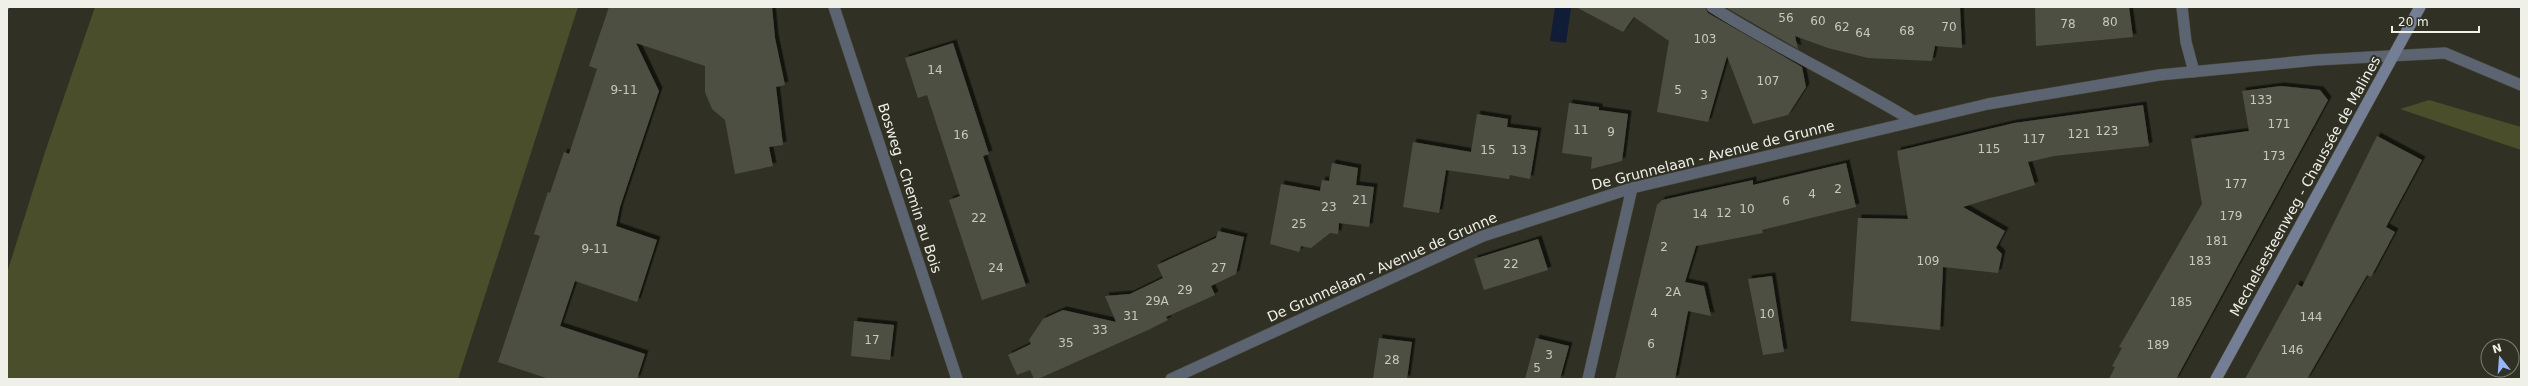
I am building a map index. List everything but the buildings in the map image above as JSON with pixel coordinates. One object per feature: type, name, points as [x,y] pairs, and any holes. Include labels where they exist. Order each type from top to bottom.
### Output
[{"type":"main road","name":"Mechelsesteenweg - Chaussée de Malines","points":[[2216,379],[2420,7]]},
{"type":"street","name":"Bosweg - Chemin au Bois","points":[[834,7],[957,379]]},
{"type":"street","points":[[1712,7],[1749,31],[1854,86],[1912,121]]},
{"type":"street","points":[[2182,7],[2186,42],[2194,72]]},
{"type":"street","name":"De Grunnelaan - Avenue de Grunne","points":[[1171,379],[1483,236],[1632,188],[1912,121],[2067,89],[2194,72],[2394,55],[2445,53],[2521,85]]},
{"type":"street","points":[[1588,379],[1632,188]]},
{"type":"green space","points":[[95,7],[578,7],[458,379],[7,379],[7,273],[45,152]]},
{"type":"green space","points":[[2429,100],[2521,127],[2521,150],[2400,109]]},
{"type":"water","points":[[1555,7],[1571,8],[1566,43],[1550,41]]}]
